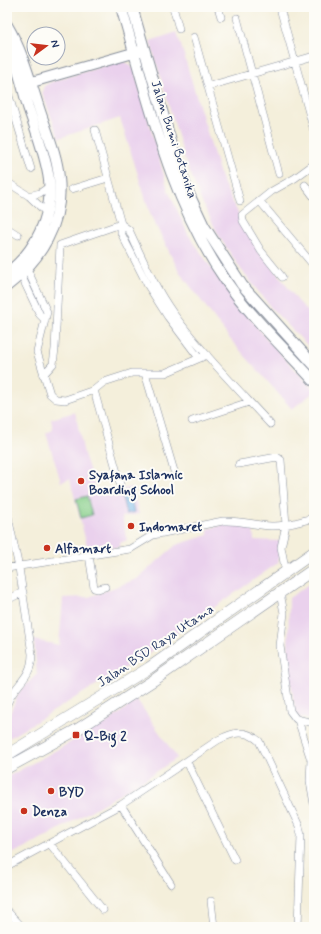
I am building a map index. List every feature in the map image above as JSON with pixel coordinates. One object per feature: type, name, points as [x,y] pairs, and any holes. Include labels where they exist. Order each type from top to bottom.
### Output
[{"type":"main road","name":"Jalan BSD Raya Utama","points":[[8,752],[149,668],[314,552]]},
{"type":"main road","points":[[7,768],[78,729],[157,678],[314,568]]},
{"type":"main road","points":[[149,668],[157,678]]},
{"type":"street","name":"Jalan Bumi Botanika","points":[[122,7],[139,51]]},
{"type":"street","name":"Jalan Bumi Botanika","points":[[132,7],[139,51],[174,183],[201,240],[230,277],[260,322],[314,380]]},
{"type":"street","points":[[173,7],[179,29]]},
{"type":"street","points":[[218,7],[221,17]]},
{"type":"street","points":[[280,8],[314,132]]},
{"type":"street","points":[[237,18],[279,174]]},
{"type":"street","points":[[7,25],[18,47],[50,186],[47,213],[30,250],[7,273]]},
{"type":"street","points":[[194,37],[209,86],[240,202]]},
{"type":"street","points":[[7,44],[26,84],[57,165],[60,196],[57,214],[42,250],[24,272],[7,286]]},
{"type":"street","points":[[26,84],[139,51]]},
{"type":"street","points":[[209,86],[314,56]]},
{"type":"street","points":[[7,94],[30,169]]},
{"type":"street","points":[[95,130],[122,224],[121,233],[147,284],[168,317],[199,358]]},
{"type":"street","points":[[282,277],[261,251],[242,221],[242,215],[272,191],[295,178],[314,164]]},
{"type":"street","points":[[72,189],[108,178]]},
{"type":"street","points":[[7,182],[30,196],[47,213]]},
{"type":"street","points":[[305,185],[314,197]]},
{"type":"street","points":[[30,196],[40,193],[50,186]]},
{"type":"street","points":[[263,204],[314,266]]},
{"type":"street","points":[[43,375],[53,364],[55,349],[60,245],[122,224]]},
{"type":"street","points":[[122,224],[128,230],[153,281],[173,313],[207,355],[270,424]]},
{"type":"street","points":[[7,228],[18,235]]},
{"type":"street","points":[[24,272],[47,312],[37,352],[50,394],[56,399],[66,400],[94,390],[104,382],[132,373],[165,373],[207,355]]},
{"type":"street","name":"Jalan Bumi Botanika","points":[[230,277],[314,364]]},
{"type":"street","points":[[145,373],[174,471]]},
{"type":"street","points":[[94,390],[120,483]]},
{"type":"street","points":[[192,421],[249,402]]},
{"type":"street","points":[[239,464],[277,457],[280,458],[286,525],[281,547],[286,573]]},
{"type":"street","points":[[7,512],[23,592],[31,645],[32,664],[28,673],[10,697],[7,704]]},
{"type":"street","points":[[7,568],[19,568],[130,549],[153,535],[224,521],[235,520],[272,526],[286,525],[314,518]]},
{"type":"street","points":[[88,555],[94,588],[98,589],[105,587]]},
{"type":"street","points":[[7,600],[23,592]]},
{"type":"street","points":[[280,593],[284,613],[280,646],[282,663],[290,711],[298,720],[311,760],[314,804]]},
{"type":"street","points":[[298,720],[314,723]]},
{"type":"street","points":[[7,866],[121,805],[227,735],[241,733],[250,734],[259,741],[299,826],[301,835],[298,927]]},
{"type":"street","points":[[187,762],[235,860]]},
{"type":"street","points":[[121,805],[171,884]]},
{"type":"street","points":[[50,844],[103,910]]},
{"type":"street","points":[[211,901],[214,927]]},
{"type":"street","points":[[7,911],[22,927]]},
{"type":"shaded area","points":[[177,32],[221,178],[242,221],[265,257],[298,301],[314,318],[313,351],[272,309],[240,268],[220,238],[201,200],[186,163],[150,41]]},
{"type":"shaded area","points":[[121,61],[129,64],[134,69],[168,190],[188,234],[219,279],[266,338],[314,390],[314,392],[292,409],[230,339],[179,271],[151,216],[120,118],[59,138],[42,92],[44,86],[51,82]]},
{"type":"shaded area","name":"Syafana Islamic Boarding School","points":[[75,412],[84,454],[97,493],[132,487],[139,514],[122,517],[127,540],[120,543],[119,547],[88,550],[70,479],[61,482],[46,433],[53,430],[51,419]]},
{"type":"shaded area","points":[[227,524],[253,527],[254,540],[280,541],[278,563],[144,656],[9,738],[7,731],[8,718],[19,692],[37,674],[34,640],[59,645],[63,598],[89,597],[137,579],[176,545],[208,535],[208,529]]},
{"type":"shaded area","points":[[314,581],[314,721],[299,717],[295,710],[288,664],[289,598]]},
{"type":"shaded area","points":[[137,700],[177,758],[147,778],[37,842],[7,856],[7,777],[108,722]]},
{"type":"green space","points":[[87,496],[92,515],[81,518],[76,499]]},
{"type":"water","points":[[129,491],[134,512],[126,514],[121,493]]},
{"type":"place","name":"Syafana Islamic Boarding School","points":[[81,481]]},
{"type":"place","name":"Indomaret","points":[[131,526]]},
{"type":"place","name":"Alfamart","points":[[47,548]]},
{"type":"place","name":"Q-Big 2","points":[[76,735]]},
{"type":"place","name":"BYD","points":[[51,791]]},
{"type":"place","name":"Denza","points":[[24,811]]}]
